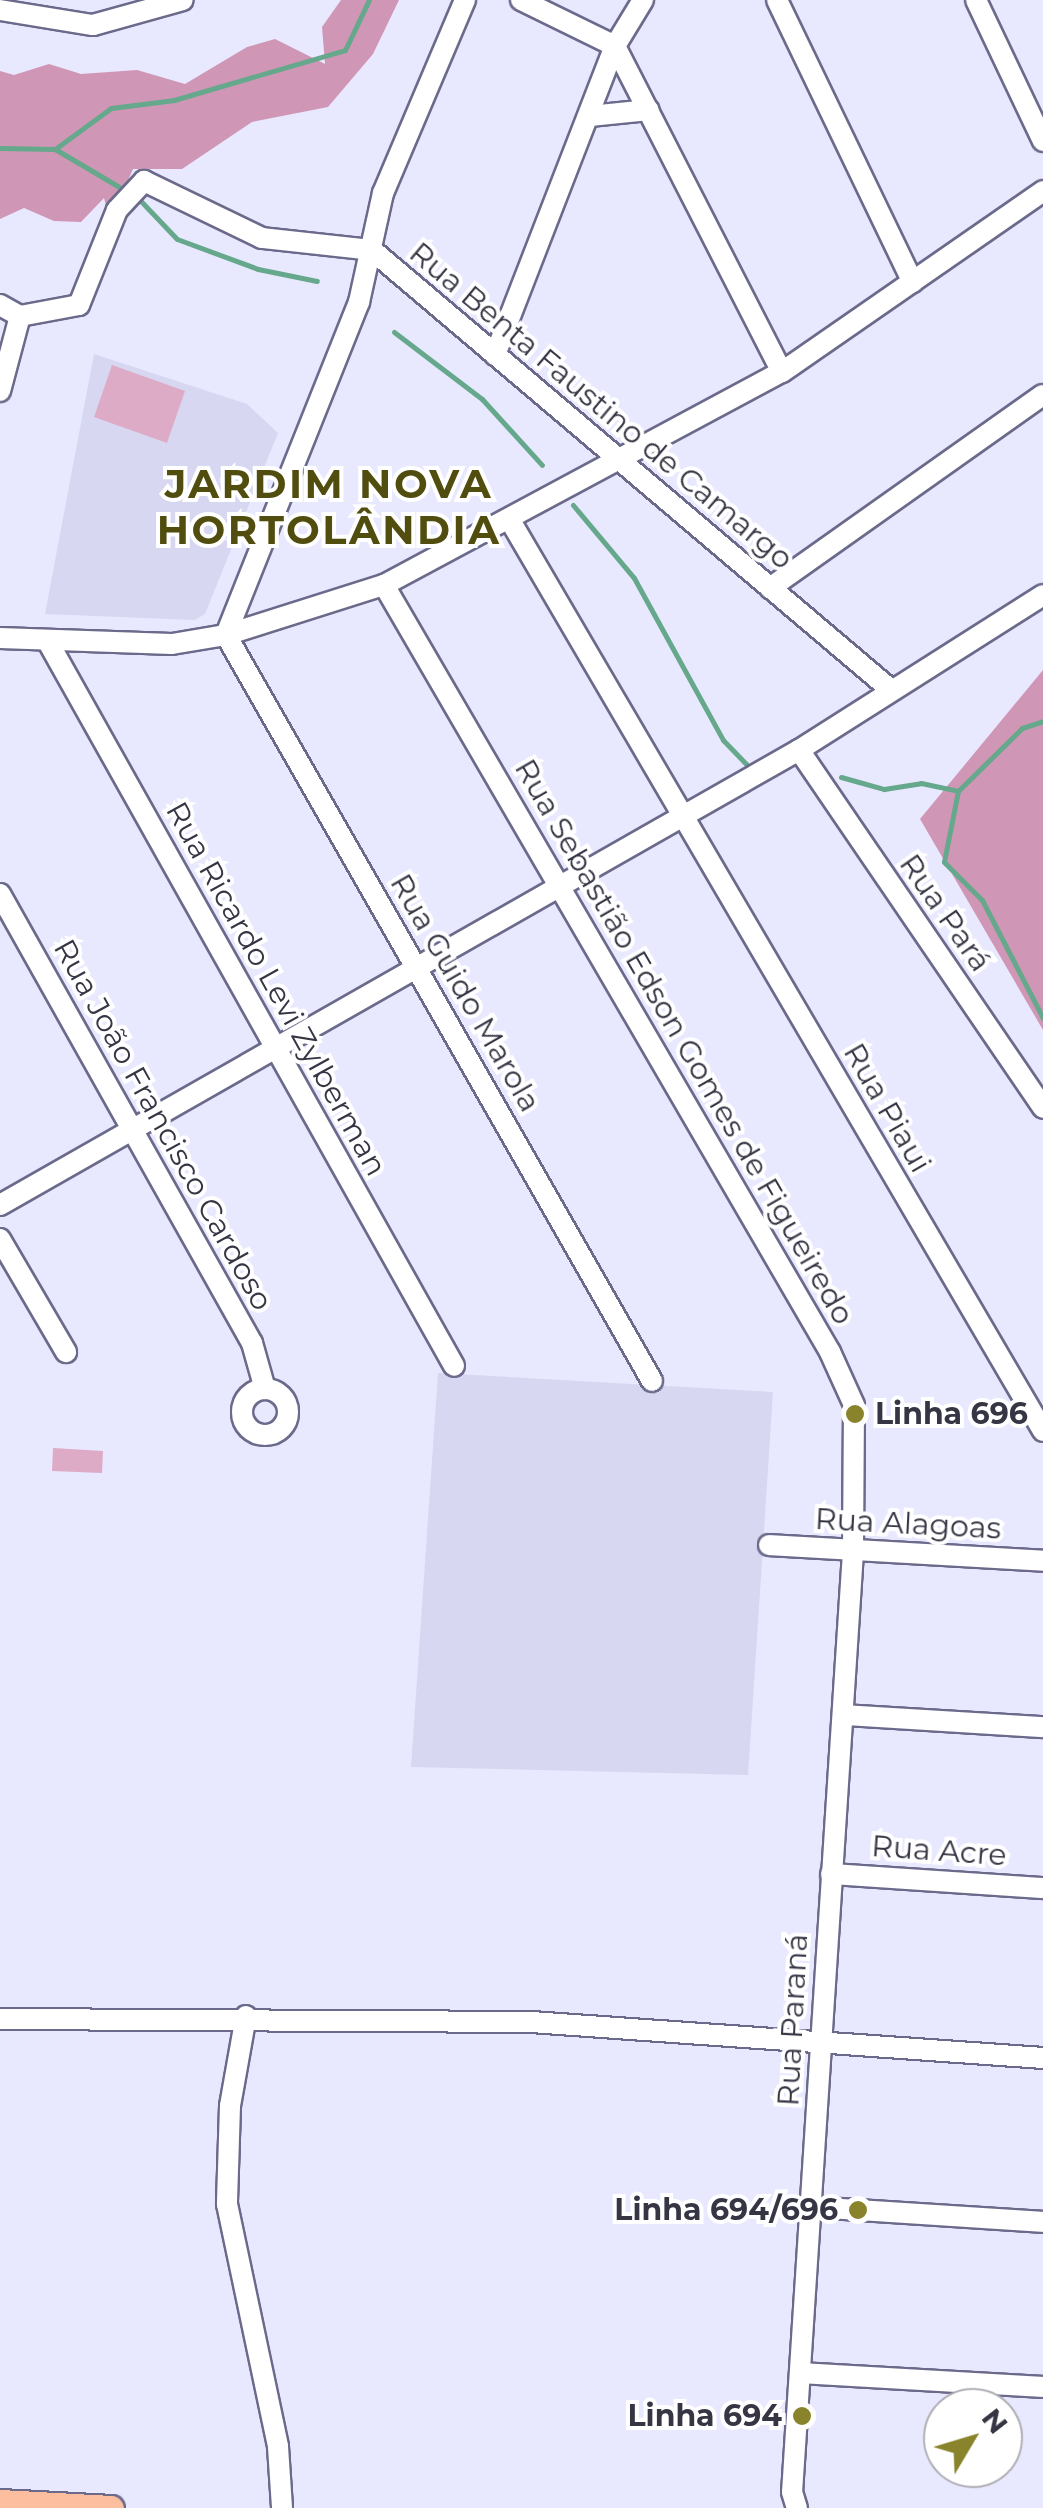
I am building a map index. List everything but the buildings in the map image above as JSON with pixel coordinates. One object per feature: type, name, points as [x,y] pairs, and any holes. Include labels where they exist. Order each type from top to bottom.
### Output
[{"type":"main road","points":[[0,2502],[110,2508]]},
{"type":"street","points":[[0,10],[93,25],[183,0]]},
{"type":"street","points":[[226,635],[360,302],[383,193],[465,0]]},
{"type":"street","points":[[521,0],[615,46],[782,372]]},
{"type":"street","points":[[495,355],[615,46],[642,0]]},
{"type":"street","points":[[778,0],[913,282]]},
{"type":"street","points":[[976,0],[1043,141]]},
{"type":"street","points":[[590,116],[649,110]]},
{"type":"street","name":"Rua Benta Faustino de Camargo","points":[[20,316],[79,305],[117,210],[138,185],[151,182],[262,238],[372,250],[890,690]]},
{"type":"street","points":[[0,638],[172,644],[226,635],[384,585],[511,522],[782,372],[1043,192]]},
{"type":"street","points":[[0,304],[20,316],[0,390]]},
{"type":"street","points":[[770,588],[1043,395]]},
{"type":"street","name":"Rua Piaui","points":[[511,522],[1043,1431]]},
{"type":"street","name":"Rua Sebastião Edson Gomes de Figueiredo","points":[[384,585],[556,887],[830,1352],[854,1405],[853,1552]]},
{"type":"street","points":[[0,1205],[798,750],[1043,594]]},
{"type":"street","name":"Rua Guido Marola","points":[[226,635],[652,1381]]},
{"type":"street","name":"Rua Ricardo Levi Zylberman","points":[[46,640],[454,1366]]},
{"type":"street","name":"Rua Pará","points":[[798,750],[1043,1108]]},
{"type":"street","name":"Rua João Francisco Cardoso","points":[[0,894],[127,1131],[252,1343],[266,1389]]},
{"type":"street","points":[[0,1239],[66,1352]]},
{"type":"street","name":"Rua Alagoas","points":[[769,1545],[1043,1562]]},
{"type":"street","name":"Rua Paraná","points":[[791,2503],[853,1552]]},
{"type":"street","points":[[844,1715],[1043,1728]]},
{"type":"street","name":"Rua Acre","points":[[831,1874],[1043,1888]]},
{"type":"street","points":[[246,2016],[230,2106],[228,2204],[278,2446],[282,2508]]},
{"type":"street","points":[[0,2019],[246,2016],[530,2022],[1043,2058]]},
{"type":"street","points":[[812,2207],[1043,2222]]},
{"type":"street","points":[[801,2373],[1043,2387]]},
{"type":"shaded area","points":[[341,0],[399,0],[373,54],[328,107],[252,122],[182,169],[133,169],[110,221],[104,198],[81,222],[54,221],[24,208],[0,219],[0,71],[14,75],[49,64],[81,74],[137,70],[185,84],[247,47],[275,39],[325,64],[322,27]]},
{"type":"shaded area","points":[[94,354],[247,404],[278,433],[205,614],[195,620],[45,614]]},
{"type":"shaded area","points":[[112,365],[185,391],[167,443],[94,417]]},
{"type":"shaded area","points":[[1043,670],[1043,1030],[920,819]]},
{"type":"shaded area","points":[[438,1373],[773,1392],[748,1775],[411,1767]]},
{"type":"shaded area","points":[[53,1448],[103,1451],[102,1473],[52,1471]]},
{"type":"waterway","points":[[55,149],[111,108],[174,100],[345,50],[369,0]]},
{"type":"waterway","points":[[0,148],[55,149],[126,191]]},
{"type":"waterway","points":[[136,196],[177,239],[258,269],[317,281]]},
{"type":"waterway","points":[[394,332],[482,399],[542,465]]},
{"type":"waterway","points":[[573,505],[634,578],[723,740],[748,766]]},
{"type":"waterway","points":[[958,791],[1022,728],[1043,721]]},
{"type":"waterway","points":[[841,777],[884,789],[921,783],[958,791],[944,862],[982,900],[1043,1018]]},
{"type":"place","name":"Linha 696","points":[[855,1414]]},
{"type":"place","name":"Linha 694/696","points":[[858,2210]]},
{"type":"place","name":"Linha 694","points":[[802,2416]]},
{"type":"district","name":"JARDIM NOVA HORTOLÂNDIA","points":[[329,507]]}]
